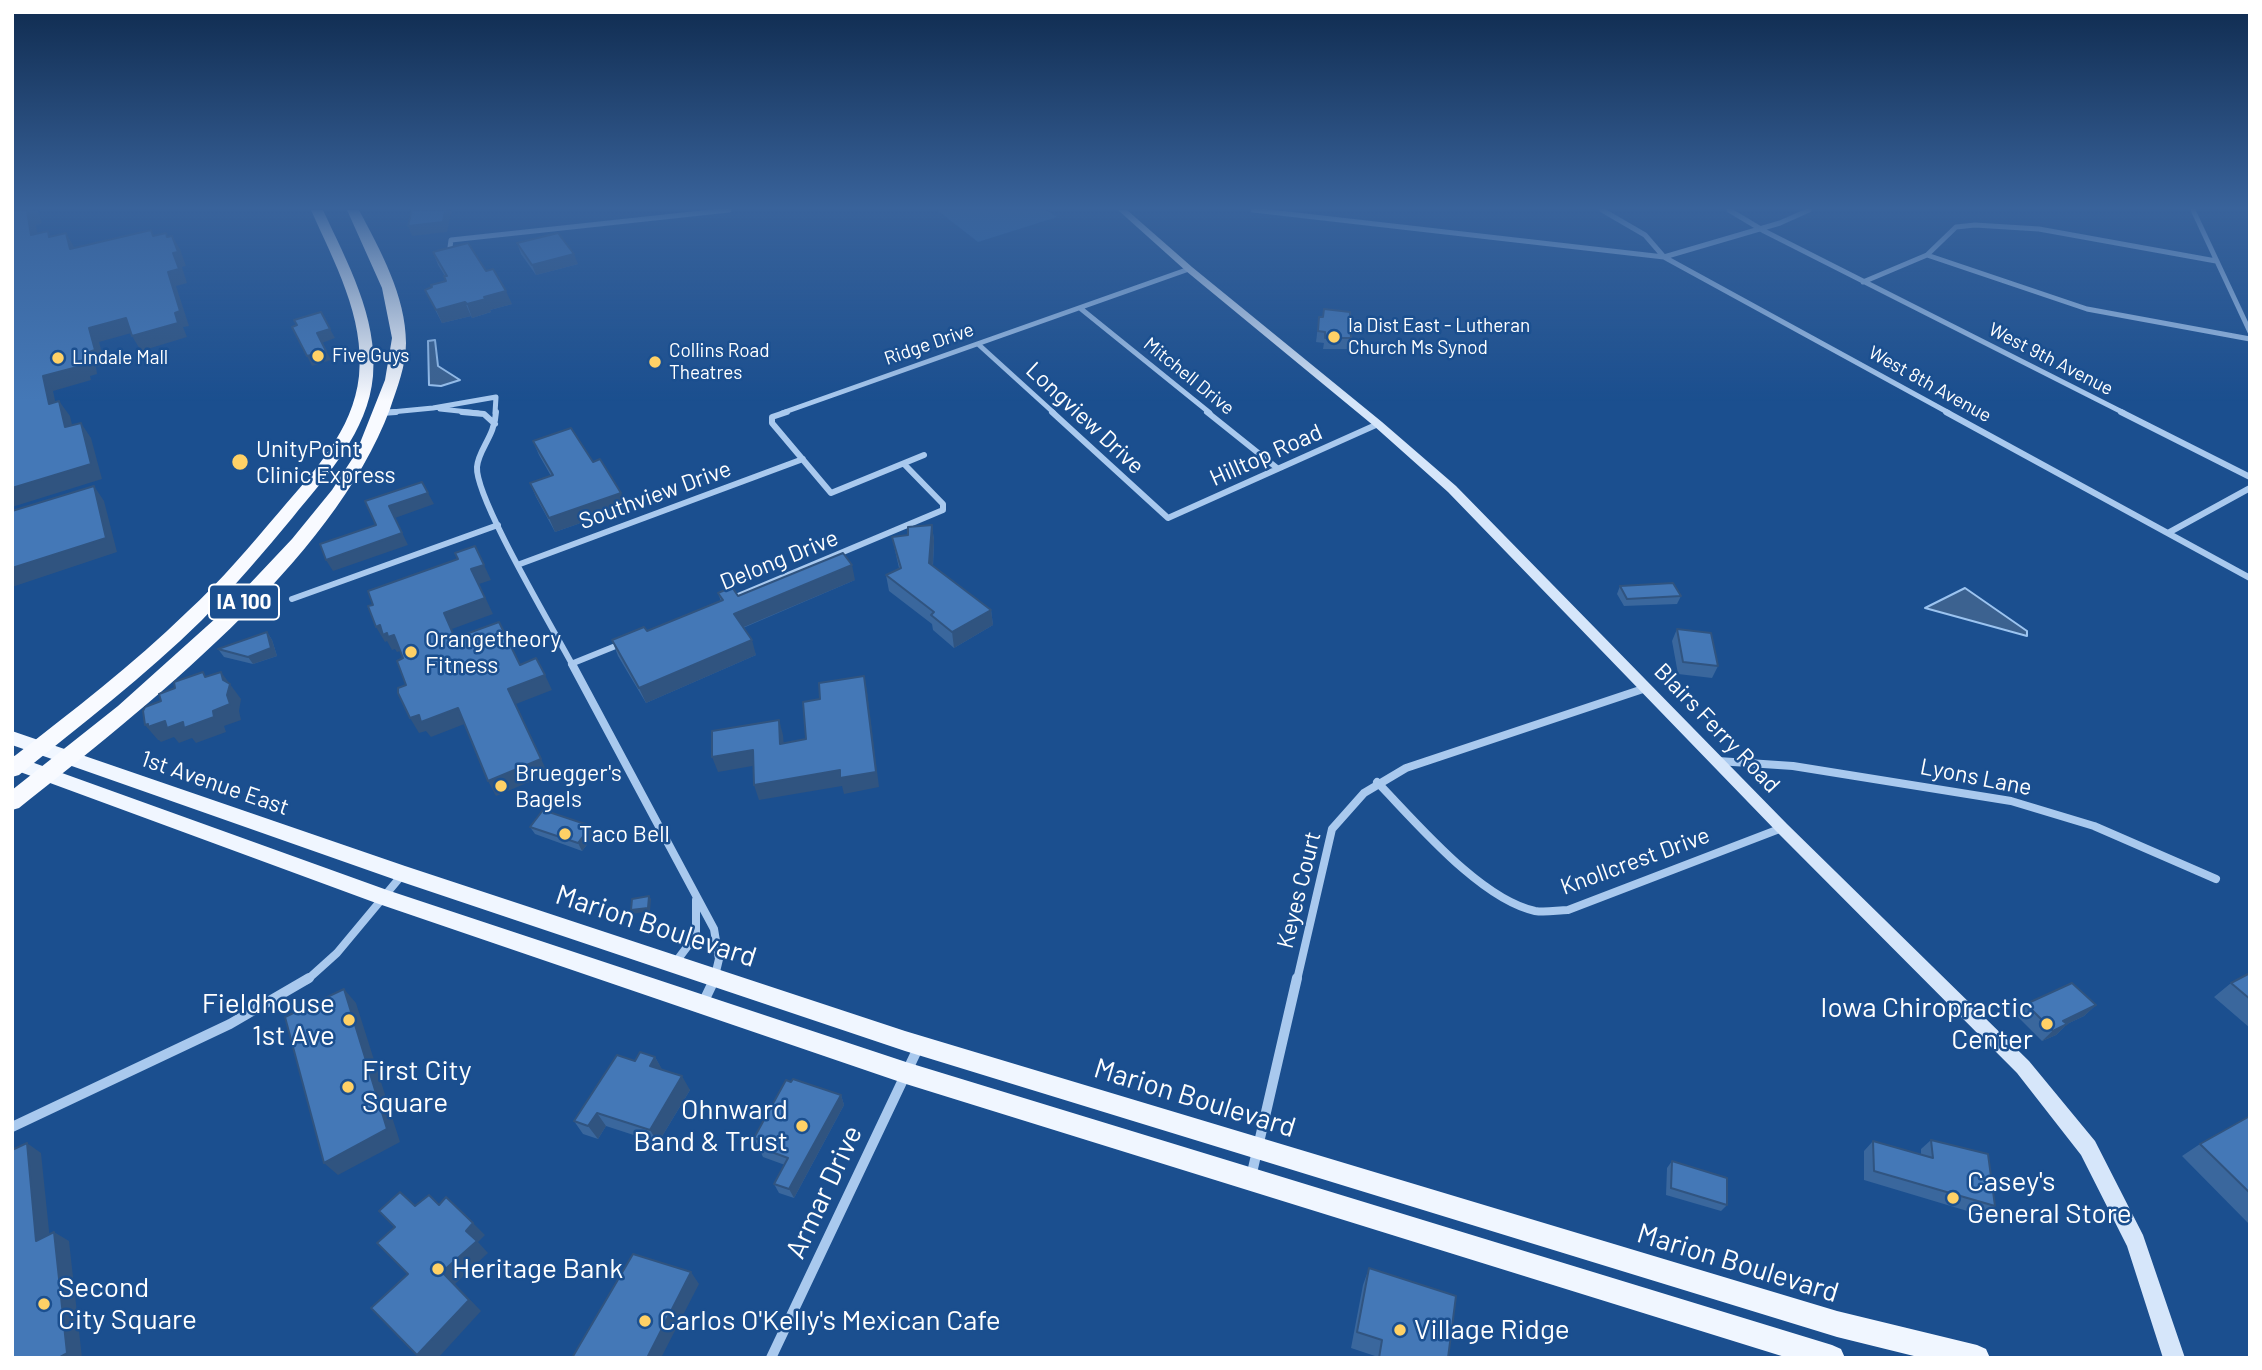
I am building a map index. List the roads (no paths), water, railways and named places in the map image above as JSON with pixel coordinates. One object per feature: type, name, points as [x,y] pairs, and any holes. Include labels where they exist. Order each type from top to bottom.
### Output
[{"type":"highway","name":"IA 100","points":[[15,765],[181,629],[273,530],[343,443],[357,415],[366,377],[366,342],[359,309],[344,274]]},
{"type":"highway","name":"IA 100","points":[[12,802],[69,758],[212,635],[276,568],[349,475],[372,438],[395,376],[399,338],[389,284],[384,274]]},
{"type":"main road","name":"Blairs Ferry Road","points":[[1195,274],[1378,424],[1452,489],[1782,828],[2024,1067],[2088,1148],[2136,1242],[2174,1358]]},
{"type":"main road","name":"1st Avenue East","points":[[12,738],[403,874]]},
{"type":"main road","name":"1st Avenue East","points":[[15,765],[48,774],[383,897]]},
{"type":"main road","name":"Marion Boulevard","points":[[403,874],[919,1045],[1837,1324],[1978,1358]]},
{"type":"main road","points":[[383,897],[906,1073],[1832,1358]]},
{"type":"street","name":"Ridge Drive","points":[[905,466],[831,493],[772,423],[772,417],[1176,274]]},
{"type":"street","name":"West 8th Avenue","points":[[1695,274],[2250,578]]},
{"type":"street","name":"West 9th Avenue","points":[[1847,274],[2250,477]]},
{"type":"street","points":[[1863,282],[1882,274]]},
{"type":"street","points":[[1983,274],[2087,309],[2250,339]]},
{"type":"street","points":[[2222,274],[2250,332]]},
{"type":"street","name":"Mitchell Drive","points":[[1080,309],[1277,468]]},
{"type":"street","name":"Longview Drive","points":[[978,344],[1168,518]]},
{"type":"street","points":[[380,413],[433,408],[496,397],[495,424],[477,465],[479,482],[498,525],[714,929],[719,948],[717,978],[702,1003]]},
{"type":"street","points":[[433,408],[484,414],[495,424]]},
{"type":"street","name":"Hilltop Road","points":[[1168,518],[1378,424]]},
{"type":"street","points":[[905,466],[924,455]]},
{"type":"street","name":"Southview Drive","points":[[520,564],[803,459]]},
{"type":"street","name":"Delong Drive","points":[[719,603],[943,510],[943,504],[905,466]]},
{"type":"street","points":[[2168,533],[2250,488]]},
{"type":"street","points":[[292,599],[498,525]]},
{"type":"street","points":[[572,664],[630,640]]},
{"type":"street","name":"Keyes Court","points":[[1251,1177],[1332,828],[1353,801],[1377,782],[1406,768],[1646,688]]},
{"type":"street","name":"Lyons Lane","points":[[1717,761],[1793,766],[2011,801],[2095,826],[2216,879]]},
{"type":"street","name":"Knollcrest Drive","points":[[1377,782],[1480,882],[1508,900],[1536,911],[1567,910],[1782,828]]},
{"type":"street","points":[[12,1127],[229,1024],[302,984],[337,953],[403,874]]},
{"type":"street","points":[[674,964],[691,946],[699,929],[696,895]]},
{"type":"street","name":"Armar Drive","points":[[771,1358],[919,1045]]},
{"type":"place","name":"Ia Dist East - Lutheran Church Ms Synod","points":[[1334,337]]},
{"type":"place","name":"Five Guys","points":[[318,356]]},
{"type":"place","name":"Lindale Mall","points":[[58,358]]},
{"type":"place","name":"Collins Road Theatres","points":[[655,362]]},
{"type":"place","name":"UnityPoint Clinic Express","points":[[240,462]]},
{"type":"place","name":"Orangetheory Fitness","points":[[411,652]]},
{"type":"place","name":"Bruegger's Bagels","points":[[501,786]]},
{"type":"place","name":"Taco Bell","points":[[565,834]]},
{"type":"place","name":"Fieldhouse 1st Ave","points":[[349,1020]]},
{"type":"place","name":"Iowa Chiropractic Center","points":[[2047,1024]]},
{"type":"place","name":"First City Square","points":[[348,1087]]},
{"type":"place","name":"Ohnward Band & Trust","points":[[802,1126]]},
{"type":"place","name":"Casey's General Store","points":[[1953,1198]]},
{"type":"place","name":"Heritage Bank","points":[[438,1269]]},
{"type":"place","name":"Second City Square","points":[[44,1304]]},
{"type":"place","name":"Carlos O'Kelly's Mexican Cafe","points":[[645,1321]]},
{"type":"place","name":"Village Ridge","points":[[1400,1330]]}]
